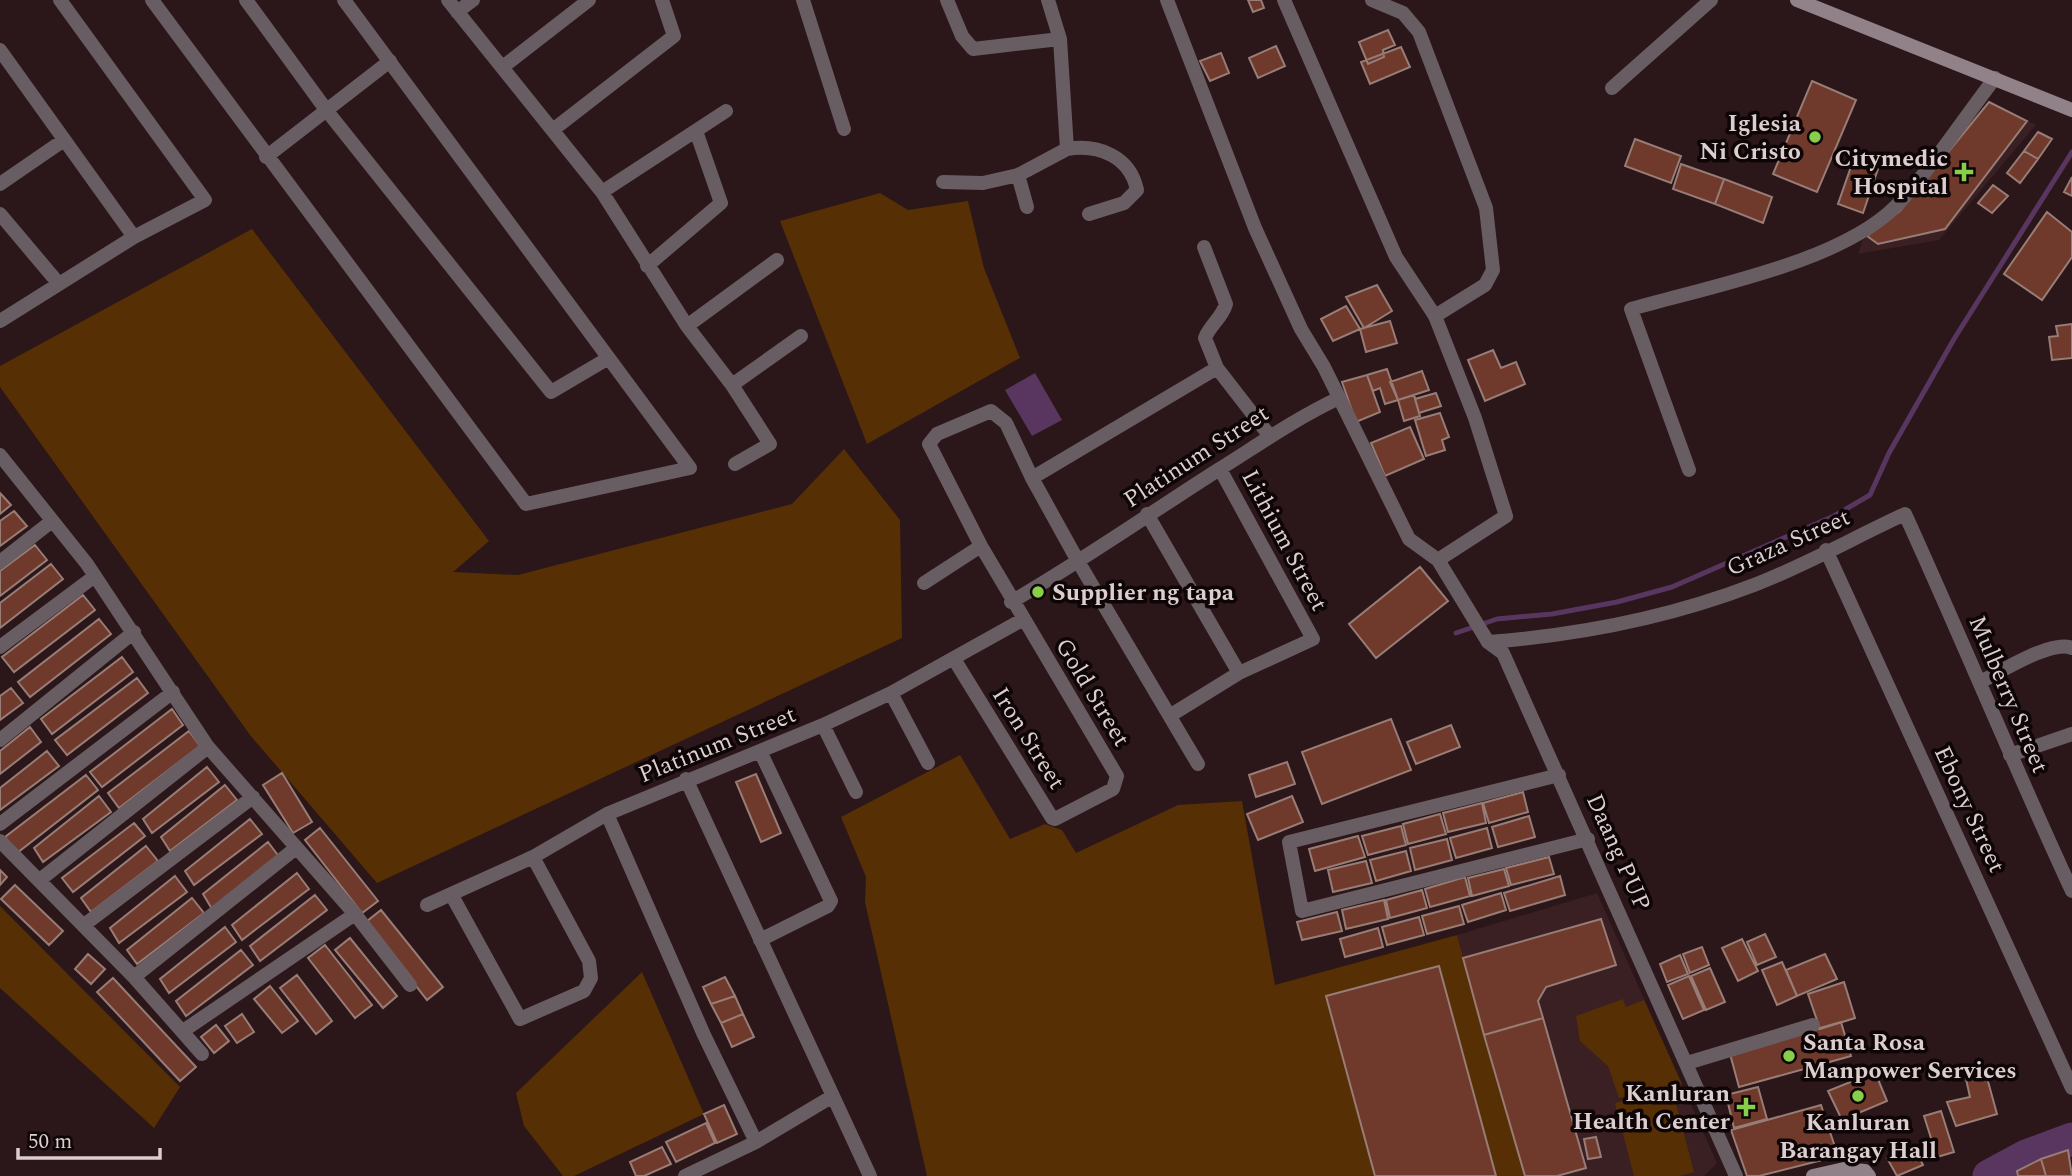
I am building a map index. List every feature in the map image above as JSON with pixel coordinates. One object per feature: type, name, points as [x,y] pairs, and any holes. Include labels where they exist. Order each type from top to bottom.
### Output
[{"type":"main road","points":[[1797,0],[2072,110]]},
{"type":"main road","points":[[1812,1176],[1844,1169],[1867,1173]]},
{"type":"street","points":[[0,321],[134,237],[205,200],[60,0]]},
{"type":"street","points":[[152,0],[526,504],[690,468],[344,0]]},
{"type":"street","points":[[246,0],[327,111],[551,392],[607,359]]},
{"type":"street","points":[[472,0],[453,6],[504,66],[601,192],[687,326],[732,385],[770,444],[735,464]]},
{"type":"street","points":[[504,66],[589,0]]},
{"type":"street","points":[[554,129],[674,36],[662,0]]},
{"type":"street","points":[[803,0],[844,130]]},
{"type":"street","points":[[947,0],[962,36],[973,49],[1060,39]]},
{"type":"street","points":[[1048,0],[1060,39],[1067,149]]},
{"type":"street","points":[[1167,0],[1255,228],[1409,539],[1438,560],[1506,516],[1475,418],[1435,316],[1396,257],[1284,0]]},
{"type":"street","points":[[1372,0],[1403,13],[1419,32],[1486,208],[1493,270],[1485,285],[1435,316]]},
{"type":"street","points":[[1612,88],[1711,0]]},
{"type":"street","points":[[0,50],[134,237]]},
{"type":"street","points":[[266,157],[390,61]]},
{"type":"street","points":[[1689,471],[1631,309],[1778,267],[1843,243],[1896,206],[1995,78]]},
{"type":"street","points":[[601,192],[726,111]]},
{"type":"street","points":[[647,266],[721,204],[696,131]]},
{"type":"street","points":[[0,184],[64,140]]},
{"type":"street","points":[[943,182],[983,183],[1018,175],[1067,149],[1084,146],[1106,151],[1126,164],[1134,175],[1136,190],[1124,203],[1089,214]]},
{"type":"street","points":[[1018,175],[1027,207]]},
{"type":"street","points":[[0,214],[59,284]]},
{"type":"street","points":[[1204,247],[1226,304],[1223,314],[1209,329],[1205,338],[1217,368],[1269,435]]},
{"type":"street","points":[[687,326],[777,260]]},
{"type":"street","points":[[732,385],[801,336]]},
{"type":"street","points":[[1198,764],[1032,478],[1217,368]]},
{"type":"street","name":"Platinum Street","points":[[1011,602],[1079,563],[1147,514],[1269,435],[1338,399]]},
{"type":"street","name":"Gold Street","points":[[1032,478],[1006,423],[991,411],[931,438],[929,444],[1011,602],[1117,776],[1113,789]]},
{"type":"street","points":[[0,455],[5,472],[52,521],[95,576],[208,747],[355,914],[410,985]]},
{"type":"street","name":"Lithium Street","points":[[1171,715],[1238,673],[1312,639],[1220,469]]},
{"type":"street","points":[[1147,514],[1238,673]]},
{"type":"street","name":"Graza Street","points":[[1486,638],[1556,637],[1619,626],[1687,607],[1756,584],[1905,514]]},
{"type":"street","name":"Mulberry Street","points":[[1905,514],[1982,681],[2010,755],[2072,891]]},
{"type":"street","points":[[0,562],[52,521]]},
{"type":"street","points":[[924,583],[981,546]]},
{"type":"street","name":"Ebony Street","points":[[1826,550],[2072,1088]]},
{"type":"street","name":"Daang PUP","points":[[1438,560],[1486,638],[1503,653],[1736,1176]]},
{"type":"street","points":[[0,647],[95,576]]},
{"type":"street","name":"Platinum Street","points":[[427,905],[533,858],[607,814],[823,725],[891,693],[1022,620]]},
{"type":"street","points":[[0,740],[134,632]]},
{"type":"street","points":[[1982,681],[2045,650],[2066,645],[2072,649]]},
{"type":"street","name":"Iron Street","points":[[954,659],[1052,818],[1055,819],[1113,789]]},
{"type":"street","points":[[0,824],[173,692]]},
{"type":"street","points":[[891,693],[928,763]]},
{"type":"street","points":[[823,725],[856,792]]},
{"type":"street","points":[[2010,755],[2072,734]]},
{"type":"street","points":[[41,879],[208,747]]},
{"type":"street","points":[[760,751],[831,901],[828,906],[760,940]]},
{"type":"street","points":[[1559,775],[1289,842],[1302,911],[1588,839]]},
{"type":"street","points":[[687,779],[870,1176]]},
{"type":"street","points":[[84,925],[253,797]]},
{"type":"street","points":[[607,814],[704,1035],[756,1142]]},
{"type":"street","points":[[0,841],[41,879],[134,977],[202,1054]]},
{"type":"street","points":[[134,977],[296,848]]},
{"type":"street","points":[[451,894],[520,1018],[584,991],[591,978],[589,961],[533,858]]},
{"type":"street","points":[[183,1031],[355,914]]},
{"type":"street","points":[[1687,1063],[1813,1025]]},
{"type":"street","points":[[685,1176],[756,1142],[833,1096]]},
{"type":"shaded area","name":"Citymedic Hospital","points":[[1989,102],[2036,125],[1939,240],[1858,254],[1862,241],[1900,211]]},
{"type":"shaded area","points":[[880,193],[908,210],[968,201],[984,268],[1020,358],[867,444],[780,221]]},
{"type":"shaded area","points":[[252,229],[489,541],[453,572],[518,575],[792,504],[844,449],[900,520],[902,638],[377,883],[250,735],[0,387],[0,366]]},
{"type":"shaded area","points":[[1035,373],[1062,420],[1032,436],[1005,390]]},
{"type":"shaded area","points":[[960,755],[1010,839],[1045,824],[1062,830],[1076,853],[1178,805],[1242,801],[1275,985],[1457,935],[1525,1176],[927,1176],[865,902],[866,877],[841,817]]},
{"type":"shaded area","points":[[1597,893],[1717,1163],[1704,1176],[1525,1176],[1457,935]]},
{"type":"shaded area","points":[[0,906],[180,1087],[154,1128],[0,988]]},
{"type":"shaded area","points":[[642,972],[704,1114],[574,1176],[563,1176],[524,1126],[516,1093]]},
{"type":"shaded area","points":[[1623,999],[1626,1007],[1644,1000],[1682,1084],[1619,1098],[1608,1066],[1580,1041],[1576,1016]]},
{"type":"shaded area","points":[[1672,1088],[1694,1172],[1679,1176],[1634,1176],[1615,1103]]},
{"type":"building","points":[[1248,0],[1261,0],[1264,8],[1253,12]]},
{"type":"building","points":[[1388,30],[1395,45],[1383,50],[1384,57],[1368,64],[1359,42]]},
{"type":"building","points":[[1276,46],[1285,66],[1258,78],[1249,58]]},
{"type":"building","points":[[1401,47],[1410,67],[1370,84],[1361,62]]},
{"type":"building","points":[[1221,53],[1229,73],[1210,81],[1200,61]]},
{"type":"building","name":"Iglesia Ni Cristo","points":[[1812,81],[1856,100],[1817,192],[1773,174]]},
{"type":"building","name":"Citymedic Hospital","points":[[1989,102],[2027,121],[1945,229],[1878,244],[1867,236],[1900,211]]},
{"type":"building","points":[[2038,132],[2052,139],[2038,159],[2024,151]]},
{"type":"building","points":[[1635,139],[1681,156],[1671,183],[1625,166]]},
{"type":"building","points":[[2024,151],[2038,159],[2020,183],[2007,173]]},
{"type":"building","points":[[1853,161],[1878,169],[1863,213],[1838,204]]},
{"type":"building","points":[[1681,164],[1724,179],[1715,204],[1673,189]]},
{"type":"building","points":[[2072,177],[2072,196],[2064,192]]},
{"type":"building","points":[[1724,179],[1772,197],[1763,223],[1715,204]]},
{"type":"building","points":[[1993,185],[2008,196],[1992,213],[1978,203]]},
{"type":"building","points":[[2047,212],[2072,232],[2072,257],[2042,300],[2004,274]]},
{"type":"building","points":[[1377,285],[1392,311],[1364,328],[1346,297]]},
{"type":"building","points":[[1346,306],[1360,329],[1333,341],[1321,319]]},
{"type":"building","points":[[1390,321],[1397,343],[1366,352],[1360,329]]},
{"type":"building","points":[[2072,324],[2072,358],[2052,360],[2049,337],[2058,336],[2056,326]]},
{"type":"building","points":[[1493,350],[1501,368],[1516,362],[1525,384],[1485,401],[1468,360]]},
{"type":"building","points":[[1387,369],[1398,400],[1385,404],[1380,388],[1373,391],[1367,375]]},
{"type":"building","points":[[1422,371],[1429,390],[1398,400],[1390,382]]},
{"type":"building","points":[[1367,375],[1380,412],[1356,422],[1342,382]]},
{"type":"building","points":[[1436,393],[1441,406],[1419,413],[1415,399]]},
{"type":"building","points":[[1414,395],[1420,416],[1404,421],[1398,400]]},
{"type":"building","points":[[1440,413],[1449,437],[1442,440],[1445,450],[1426,456],[1415,420]]},
{"type":"building","points":[[1410,427],[1424,459],[1385,476],[1371,443]]},
{"type":"building","points":[[0,493],[11,505],[0,514]]},
{"type":"building","points":[[14,511],[27,526],[0,546],[0,521]]},
{"type":"building","points":[[35,545],[47,560],[0,596],[0,571]]},
{"type":"building","points":[[51,564],[63,579],[0,628],[0,603]]},
{"type":"building","points":[[1420,567],[1448,601],[1376,658],[1349,624]]},
{"type":"building","points":[[83,595],[95,610],[14,672],[2,657]]},
{"type":"building","points":[[99,619],[111,634],[30,697],[18,682]]},
{"type":"building","points":[[122,657],[133,672],[52,734],[41,719]]},
{"type":"building","points":[[137,678],[148,693],[67,755],[55,740]]},
{"type":"building","points":[[11,688],[23,703],[0,720],[0,696]]},
{"type":"building","points":[[172,709],[183,725],[102,787],[90,772]]},
{"type":"building","points":[[1391,719],[1411,770],[1322,804],[1302,752]]},
{"type":"building","points":[[1451,725],[1460,747],[1416,764],[1407,742]]},
{"type":"building","points":[[30,727],[41,742],[0,774],[0,751]]},
{"type":"building","points":[[189,731],[200,746],[119,808],[108,793]]},
{"type":"building","points":[[47,751],[59,766],[0,810],[0,788]]},
{"type":"building","points":[[1287,762],[1295,784],[1256,797],[1249,775]]},
{"type":"building","points":[[207,767],[219,782],[152,833],[143,819]]},
{"type":"building","points":[[282,773],[312,822],[293,833],[263,785]]},
{"type":"building","points":[[756,774],[781,833],[761,842],[736,782]]},
{"type":"building","points":[[86,775],[98,790],[17,853],[5,837]]},
{"type":"building","points":[[225,785],[237,800],[170,851],[161,837]]},
{"type":"building","points":[[1523,792],[1528,812],[1489,823],[1483,803]]},
{"type":"building","points":[[99,796],[111,812],[43,862],[34,848]]},
{"type":"building","points":[[1292,796],[1303,822],[1258,840],[1247,814]]},
{"type":"building","points":[[1482,803],[1486,823],[1448,832],[1443,813]]},
{"type":"building","points":[[1440,814],[1446,834],[1408,844],[1403,824]]},
{"type":"building","points":[[1529,816],[1535,837],[1498,847],[1492,827]]},
{"type":"building","points":[[250,819],[262,834],[194,885],[185,871]]},
{"type":"building","points":[[134,823],[145,836],[73,892],[62,878]]},
{"type":"building","points":[[1401,826],[1406,845],[1368,855],[1362,836]]},
{"type":"building","points":[[320,828],[378,901],[362,913],[305,840]]},
{"type":"building","points":[[1487,828],[1492,848],[1456,858],[1450,838]]},
{"type":"building","points":[[1358,836],[1365,857],[1315,871],[1309,849]]},
{"type":"building","points":[[1447,839],[1452,860],[1415,870],[1410,848]]},
{"type":"building","points":[[268,842],[280,858],[212,909],[203,894]]},
{"type":"building","points":[[146,846],[158,861],[91,912],[81,898]]},
{"type":"building","points":[[1406,851],[1411,871],[1376,881],[1370,860]]},
{"type":"building","points":[[1549,857],[1554,874],[1511,885],[1506,868]]},
{"type":"building","points":[[1366,861],[1372,883],[1333,892],[1328,870]]},
{"type":"building","points":[[1504,869],[1509,886],[1472,896],[1468,878]]},
{"type":"building","points":[[0,870],[7,877],[0,885]]},
{"type":"building","points":[[297,873],[309,889],[242,940],[232,925]]},
{"type":"building","points":[[175,876],[187,892],[119,943],[110,928]]},
{"type":"building","points":[[1560,876],[1565,895],[1510,911],[1504,893]]},
{"type":"building","points":[[1465,877],[1470,896],[1430,907],[1425,889]]},
{"type":"building","points":[[15,885],[63,931],[49,945],[1,899]]},
{"type":"building","points":[[1422,890],[1427,908],[1390,918],[1386,900]]},
{"type":"building","points":[[1501,893],[1506,910],[1468,922],[1462,905]]},
{"type":"building","points":[[315,895],[327,910],[260,961],[250,946]]},
{"type":"building","points":[[192,898],[204,913],[137,964],[127,950]]},
{"type":"building","points":[[1384,900],[1388,919],[1346,929],[1342,910]]},
{"type":"building","points":[[1459,906],[1464,924],[1427,934],[1422,916]]},
{"type":"building","points":[[381,910],[443,987],[427,1000],[366,922]]},
{"type":"building","points":[[1337,912],[1342,931],[1302,940],[1297,922]]},
{"type":"building","points":[[1419,917],[1424,935],[1387,945],[1382,927]]},
{"type":"building","points":[[1601,919],[1616,965],[1546,987],[1538,1001],[1543,1018],[1484,1035],[1463,958]]},
{"type":"building","points":[[225,927],[236,942],[169,993],[160,979]]},
{"type":"building","points":[[1378,928],[1383,947],[1345,957],[1340,939]]},
{"type":"building","points":[[1765,934],[1776,957],[1757,965],[1747,942]]},
{"type":"building","points":[[350,938],[397,996],[383,1008],[335,950]]},
{"type":"building","points":[[1742,939],[1758,971],[1738,981],[1722,948]]},
{"type":"building","points":[[325,945],[372,1005],[355,1018],[308,958]]},
{"type":"building","points":[[1702,947],[1709,965],[1690,973],[1683,954]]},
{"type":"building","points":[[241,950],[253,965],[186,1016],[176,1001]]},
{"type":"building","points":[[88,954],[105,969],[91,984],[75,969]]},
{"type":"building","points":[[1825,954],[1837,979],[1797,996],[1786,970]]},
{"type":"building","points":[[1680,955],[1688,974],[1667,982],[1660,964]]},
{"type":"building","points":[[1782,962],[1797,996],[1777,1005],[1762,970]]},
{"type":"building","points":[[1439,966],[1496,1176],[1375,1176],[1326,996]]},
{"type":"building","points":[[1710,968],[1725,1002],[1706,1010],[1691,976]]},
{"type":"building","points":[[297,975],[332,1021],[316,1034],[280,988]]},
{"type":"building","points":[[1689,976],[1704,1010],[1683,1019],[1668,985]]},
{"type":"building","points":[[725,977],[735,996],[711,1004],[703,987]]},
{"type":"building","points":[[113,978],[196,1067],[180,1081],[97,992]]},
{"type":"building","points":[[1844,982],[1855,1018],[1820,1029],[1808,994]]},
{"type":"building","points":[[270,986],[298,1021],[282,1033],[254,999]]},
{"type":"building","points":[[735,996],[743,1014],[721,1023],[711,1004]]},
{"type":"building","points":[[242,1014],[254,1032],[237,1043],[225,1026]]},
{"type":"building","points":[[743,1014],[754,1037],[732,1047],[721,1023]]},
{"type":"building","points":[[1543,1018],[1586,1168],[1557,1176],[1525,1176],[1484,1035]]},
{"type":"building","points":[[1841,1022],[1851,1056],[1739,1087],[1730,1054]]},
{"type":"building","points":[[216,1025],[229,1041],[214,1053],[201,1037]]},
{"type":"building","name":"Kanluran Barangay Hall","points":[[1875,1072],[1887,1101],[1842,1120],[1828,1091]]},
{"type":"building","points":[[1986,1074],[1997,1114],[1956,1126],[1947,1102],[1970,1097],[1966,1079]]},
{"type":"building","name":"Kanluran Health Center","points":[[1758,1087],[1767,1119],[1734,1128],[1726,1095]]},
{"type":"building","points":[[724,1105],[737,1134],[717,1143],[704,1114]]},
{"type":"building","points":[[1821,1105],[1838,1156],[1759,1176],[1747,1176],[1731,1130]]},
{"type":"building","points":[[1941,1111],[1954,1152],[1937,1157],[1924,1116]]},
{"type":"building","points":[[706,1123],[715,1143],[676,1162],[666,1142]]},
{"type":"building","points":[[1596,1137],[1601,1157],[1588,1159],[1584,1139]]},
{"type":"building","points":[[662,1147],[671,1164],[644,1176],[636,1176],[630,1162]]},
{"type":"building","points":[[1914,1147],[1923,1165],[1897,1176],[1887,1158]]},
{"type":"building","points":[[2068,1150],[2072,1176],[2046,1176],[2041,1159]]},
{"type":"building","points":[[2041,1159],[2046,1176],[2018,1176],[2017,1171]]},
{"type":"waterway","points":[[1456,633],[1497,619],[1552,614],[1617,602],[1672,587],[1834,516],[1870,495],[1889,453],[1954,339],[2072,152]]},
{"type":"waterway","points":[[1989,1176],[2026,1156],[2072,1139]]},
{"type":"place","name":"Iglesia Ni Cristo","points":[[1815,137]]},
{"type":"place","name":"Citymedic Hospital","points":[[1964,172]]},
{"type":"place","name":"Supplier ng tapa","points":[[1038,592]]},
{"type":"place","name":"Santa Rosa Manpower Services","points":[[1789,1056]]},
{"type":"place","name":"Kanluran Barangay Hall","points":[[1858,1096]]},
{"type":"place","name":"Kanluran Health Center","points":[[1746,1107]]}]
